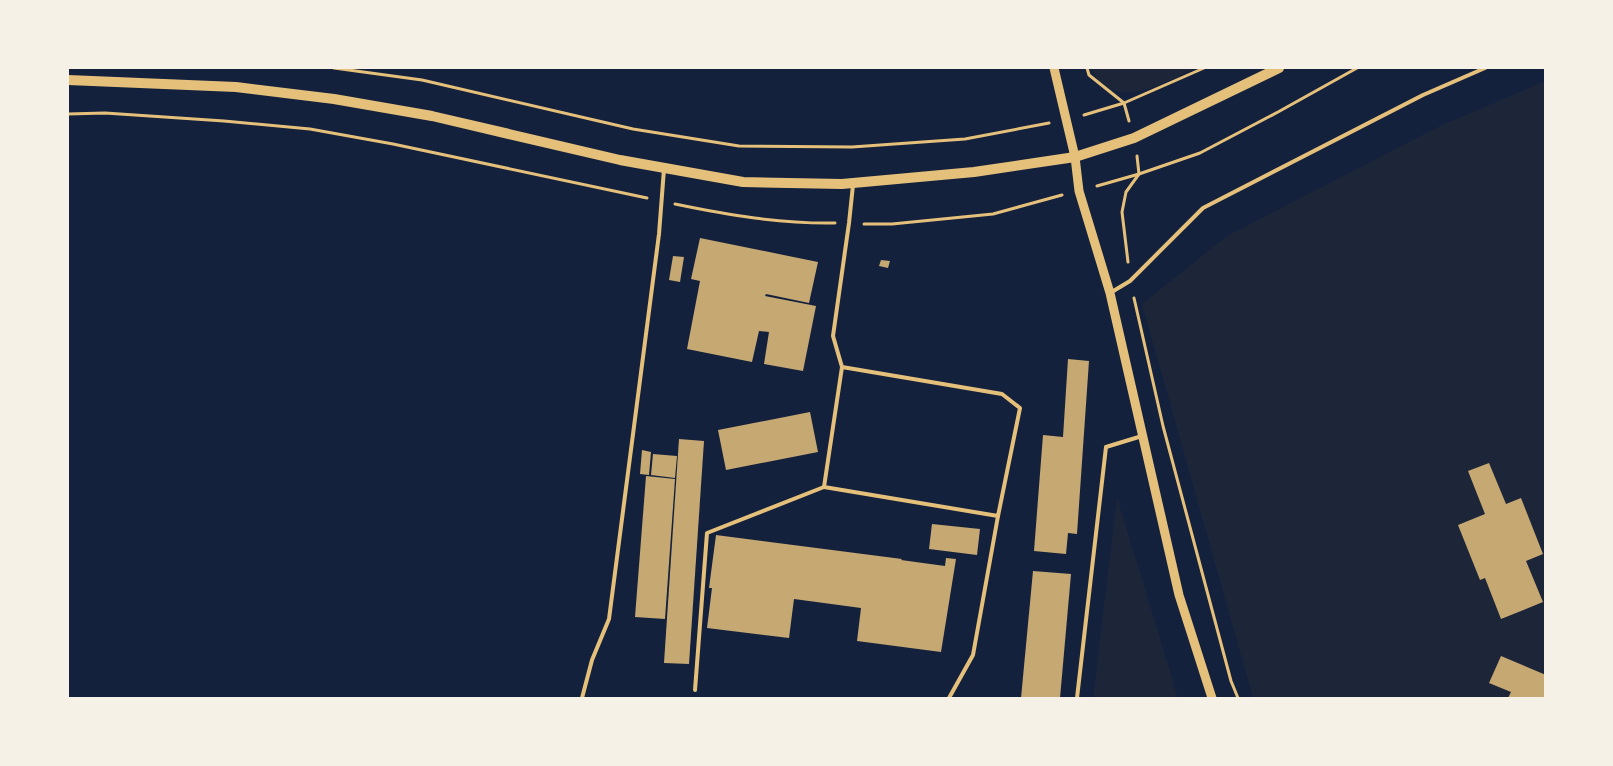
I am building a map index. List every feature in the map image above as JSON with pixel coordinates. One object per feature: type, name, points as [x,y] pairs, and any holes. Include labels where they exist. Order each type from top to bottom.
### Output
[{"type":"main road","points":[[68,80],[236,87],[334,99],[432,116],[620,160],[743,182],[853,183],[974,172],[1075,157],[1134,138],[1279,68]]},
{"type":"street","points":[[1054,68],[1075,157],[1079,191],[1110,293],[1180,595],[1212,698]]},
{"type":"lane","points":[[1110,293],[1130,281],[1203,208],[1423,95],[1485,68]]},
{"type":"lane","points":[[582,698],[592,660],[610,619],[659,234],[664,168]]},
{"type":"lane","points":[[824,487],[842,366],[833,336],[850,223],[853,183]]},
{"type":"lane","points":[[842,366],[1002,394],[1020,408],[998,516],[973,656],[949,698]]},
{"type":"lane","points":[[1077,698],[1106,447],[1142,436]]},
{"type":"lane","points":[[695,690],[707,533],[824,487],[998,516]]},
{"type":"path","points":[[334,68],[422,80],[633,129],[740,146],[852,147],[965,139],[1065,120],[1124,103],[1204,68]]},
{"type":"path","points":[[1087,68],[1089,75],[1124,103],[1134,138],[1140,174],[1126,192],[1122,212],[1130,281],[1163,426],[1232,682],[1238,698]]},
{"type":"path","points":[[68,114],[105,113],[310,129],[393,144],[722,214],[806,224],[892,224],[993,214],[1140,174],[1200,153],[1357,68]]},
{"type":"shaded area","points":[[1091,68],[1195,68],[1154,87],[1140,91],[1125,92],[1112,90],[1101,82]]},
{"type":"shaded area","points":[[1545,81],[1545,698],[1253,698],[1142,304],[1227,236],[1440,126]]},
{"type":"shaded area","points":[[1117,497],[1178,698],[1093,698]]},
{"type":"building","points":[[700,238],[818,262],[809,303],[766,294],[765,296],[816,306],[803,371],[764,364],[769,332],[759,331],[752,362],[687,349],[700,281],[691,279]]},
{"type":"building","points":[[673,256],[684,257],[680,282],[669,280]]},
{"type":"building","points":[[881,260],[890,261],[888,268],[879,266]]},
{"type":"building","points":[[1068,359],[1089,361],[1077,534],[1068,533],[1066,554],[1034,551],[1043,435],[1063,437]]},
{"type":"building","points":[[810,412],[818,452],[726,470],[718,430]]},
{"type":"building","points":[[679,439],[704,441],[689,664],[664,663]]},
{"type":"building","points":[[642,450],[651,452],[649,475],[640,474]]},
{"type":"building","points":[[653,454],[677,456],[675,478],[651,475]]},
{"type":"building","points":[[1489,463],[1506,504],[1521,498],[1543,554],[1526,561],[1543,602],[1501,619],[1485,578],[1480,580],[1458,525],[1485,514],[1468,471]]},
{"type":"building","points":[[646,476],[675,479],[665,619],[635,617]]},
{"type":"building","points":[[932,524],[980,529],[977,555],[929,549]]},
{"type":"building","points":[[716,535],[945,566],[946,558],[956,559],[941,652],[857,641],[861,608],[794,599],[789,638],[707,628],[712,588],[709,588]]},
{"type":"building","points":[[1033,571],[1071,574],[1060,698],[1021,698]]},
{"type":"building","points":[[1501,656],[1546,675],[1546,698],[1508,698],[1511,692],[1489,683]]}]
